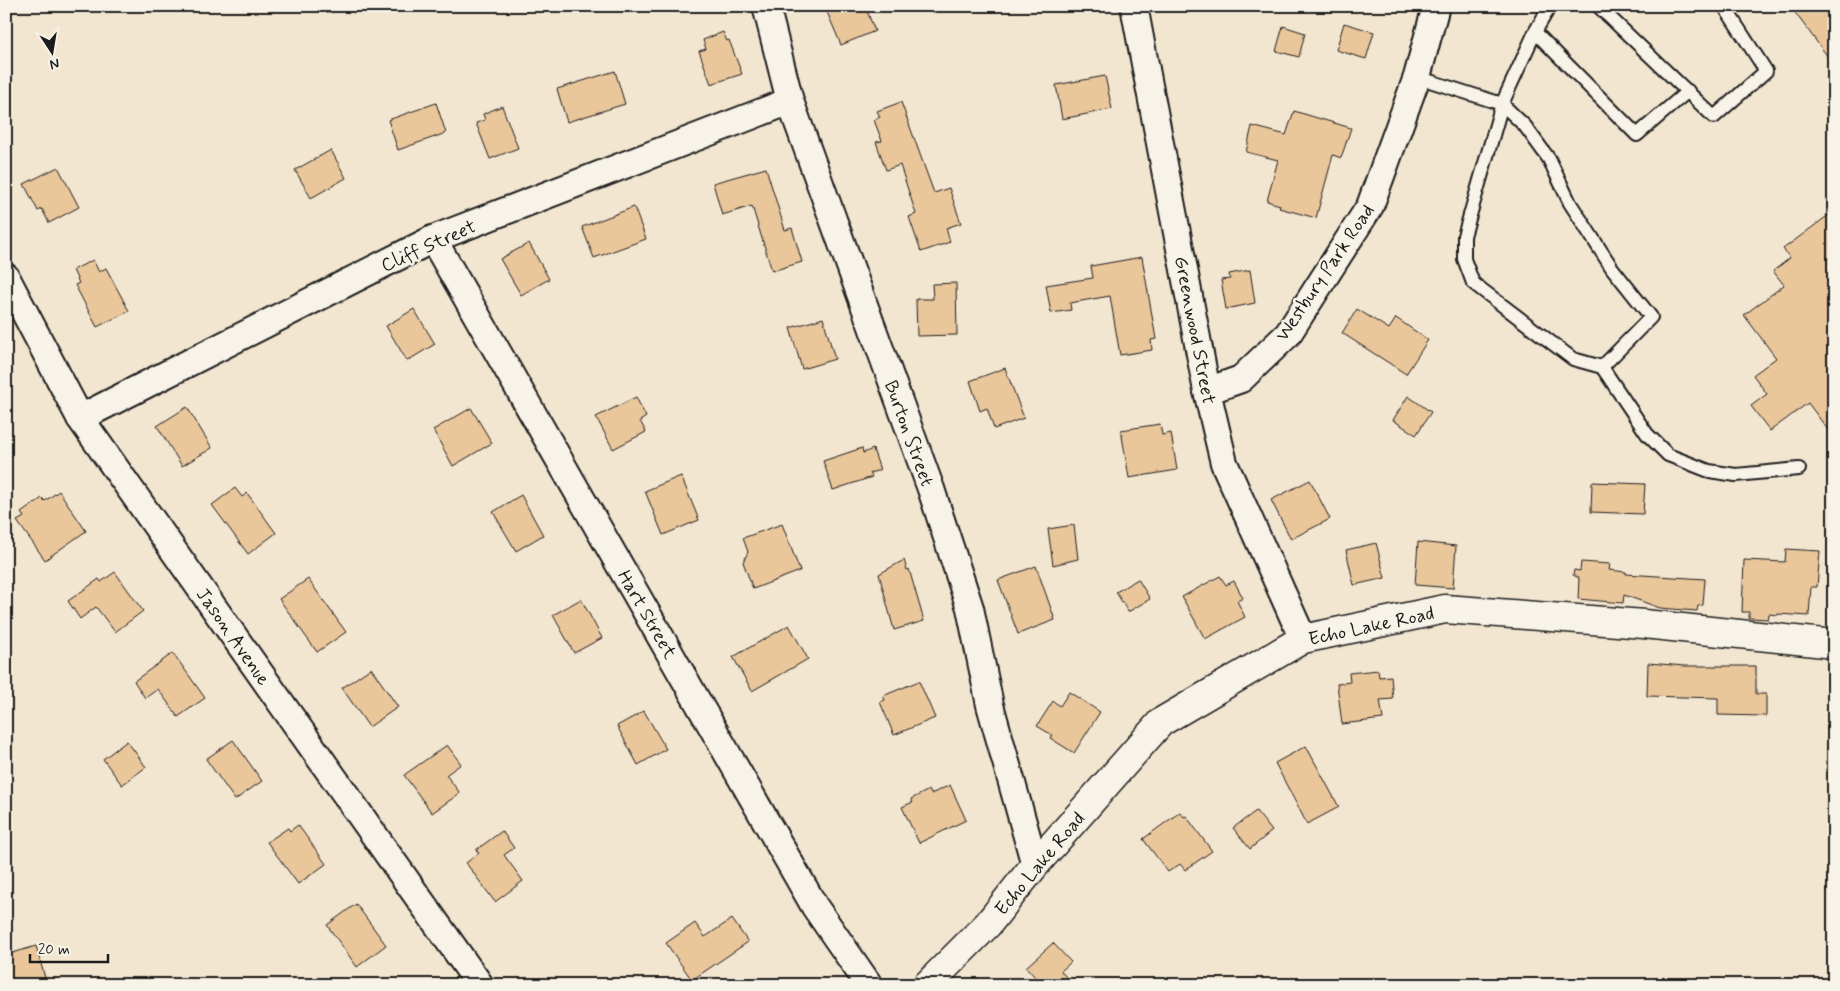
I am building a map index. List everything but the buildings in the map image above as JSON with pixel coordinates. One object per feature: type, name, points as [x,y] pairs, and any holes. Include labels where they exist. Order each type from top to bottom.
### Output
[{"type":"main road","name":"Echo Lake Road","points":[[928,985],[988,924],[1035,865],[1160,722],[1303,639],[1445,609],[1644,624],[1834,644]]},
{"type":"street","name":"Burton Street","points":[[766,6],[790,101],[931,488],[970,608],[990,705],[1035,865]]},
{"type":"street","name":"Greenwood Street","points":[[1134,6],[1207,391],[1224,463],[1303,639]]},
{"type":"street","name":"Westbury Park Road","points":[[1207,391],[1241,378],[1288,334],[1370,206],[1416,77],[1436,6]]},
{"type":"street","name":"Cliff Street","points":[[80,418],[434,239],[790,101]]},
{"type":"street","name":"Hart Street","points":[[434,239],[815,907],[869,985]]},
{"type":"street","name":"Jason Avenue","points":[[6,277],[80,418],[480,985]]},
{"type":"lane","points":[[1550,6],[1535,32],[1502,104],[1464,236],[1464,259],[1472,283],[1573,359],[1602,367],[1647,434],[1668,455],[1709,471],[1736,475],[1798,469]]},
{"type":"lane","points":[[1598,6],[1714,117],[1766,71],[1724,6]]},
{"type":"lane","points":[[1535,32],[1638,135],[1688,91]]},
{"type":"lane","points":[[1416,77],[1502,104],[1525,126],[1549,159],[1570,203],[1612,268],[1650,318],[1602,367]]}]
